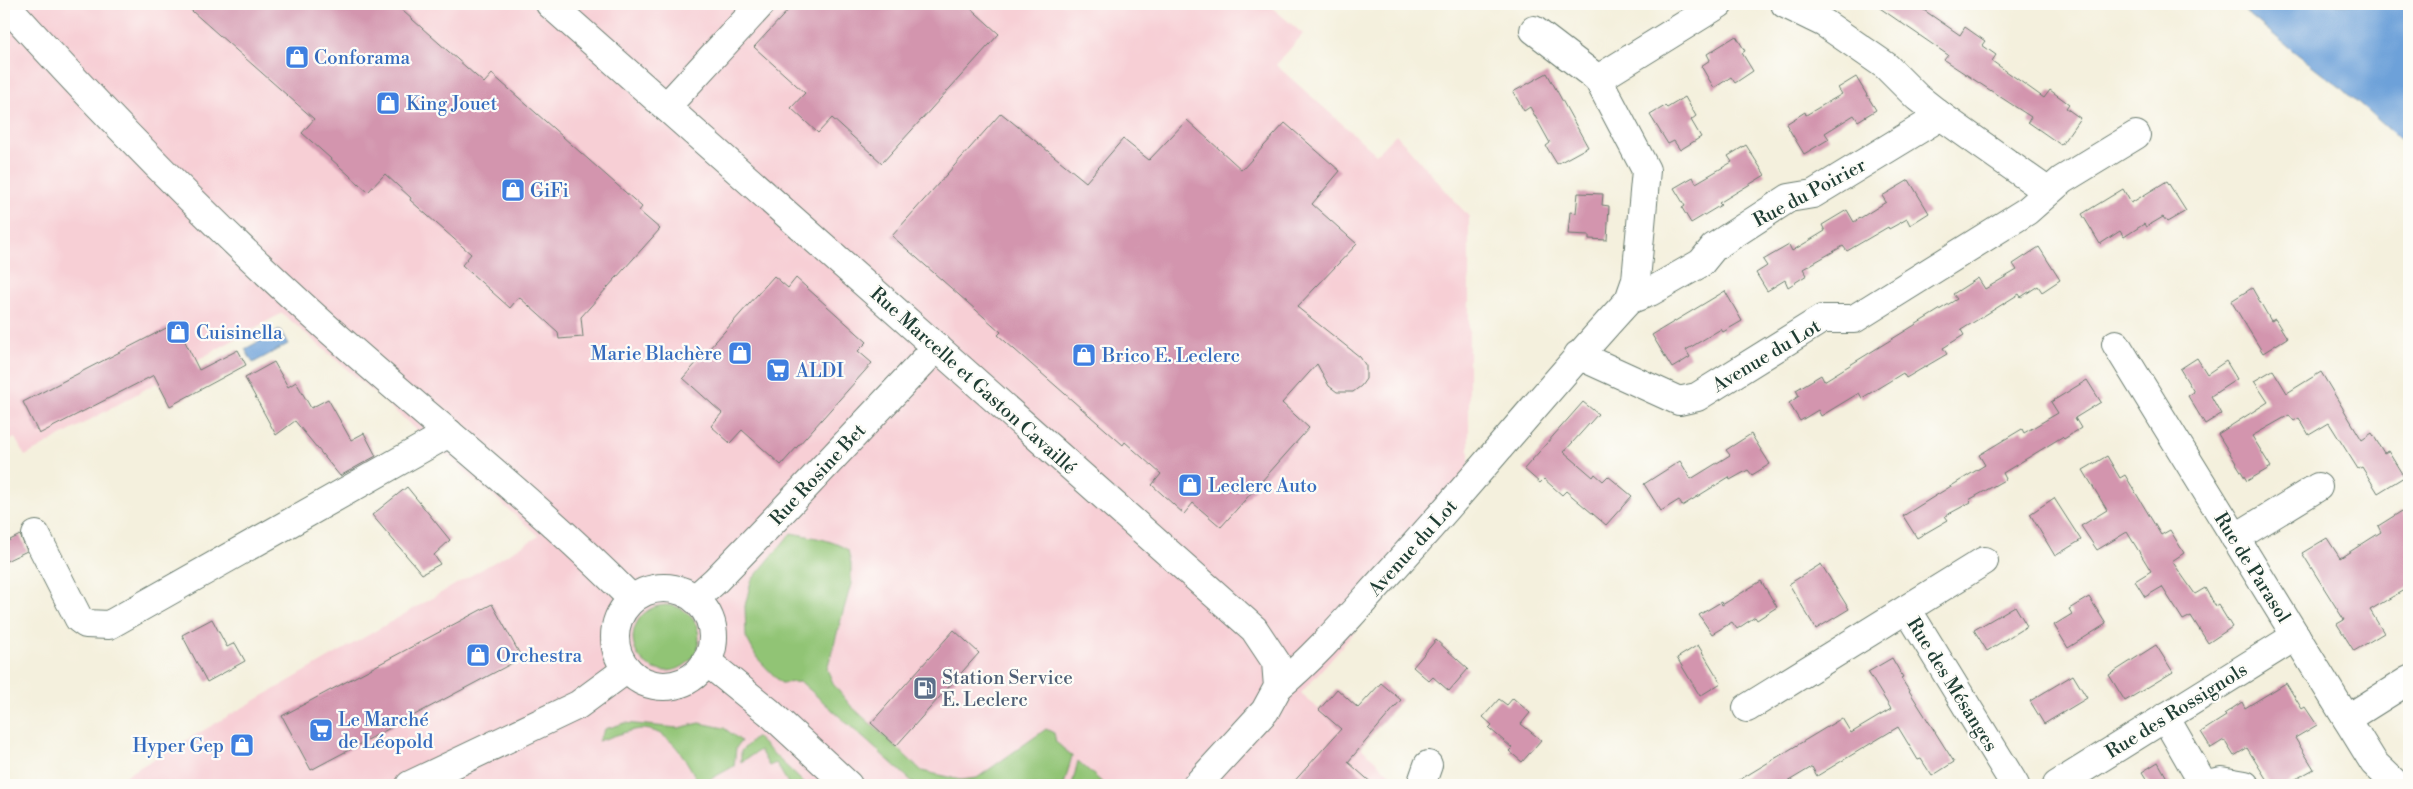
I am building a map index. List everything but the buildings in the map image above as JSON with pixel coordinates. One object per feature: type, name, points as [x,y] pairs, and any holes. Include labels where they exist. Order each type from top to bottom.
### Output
[{"type":"street","points":[[5,4],[122,129],[204,212],[305,307],[580,546],[632,599]]},
{"type":"street","name":"Rue Marcelle et Gaston Cavaillé","points":[[550,4],[1254,629],[1276,662],[1278,687]]},
{"type":"street","points":[[666,107],[761,4]]},
{"type":"street","points":[[1598,79],[1720,4]]},
{"type":"street","points":[[1785,4],[1824,23],[1886,66],[1917,97],[1941,116],[2048,191]]},
{"type":"street","name":"Avenue du Lot","points":[[1278,687],[1305,664],[1434,524],[1578,355],[1629,300],[1636,280],[1646,170],[1598,79],[1534,30]]},
{"type":"street","name":"Rue du Poirier","points":[[1629,300],[1650,292],[1701,263],[1714,247],[1789,198],[1813,194],[1941,116]]},
{"type":"street","name":"Avenue du Lot","points":[[1578,355],[1679,401],[1697,397],[1822,319],[1854,319],[2027,211],[2048,191],[2136,135]]},
{"type":"street","name":"Rue de Parasol","points":[[2116,344],[2374,763],[2397,785]]},
{"type":"street","name":"Rue Rosine Bet","points":[[695,599],[715,581],[937,347]]},
{"type":"street","points":[[36,535],[79,619],[86,624],[109,625],[449,433]]},
{"type":"street","points":[[2235,538],[2318,487]]},
{"type":"street","points":[[1747,708],[1984,561]]},
{"type":"street","points":[[657,588],[670,588],[684,592],[695,599],[706,612],[712,628],[712,645],[706,661],[696,673],[684,682],[669,685],[653,685],[639,679],[627,669],[619,656],[615,633],[622,611],[632,599],[644,592],[657,588]]},
{"type":"street","name":"Rue des Mésanges","points":[[1907,609],[2015,785]]},
{"type":"street","name":"Rue des Rossignols","points":[[2057,785],[2296,636]]},
{"type":"street","points":[[706,661],[768,712],[848,785]]},
{"type":"street","points":[[410,785],[578,705],[627,669]]},
{"type":"street","points":[[2347,719],[2409,680]]},
{"type":"street","points":[[1197,785],[1265,711],[1278,687]]},
{"type":"street","points":[[2166,717],[2204,785],[2222,781],[2245,785]]},
{"type":"shaded area","points":[[4,4],[1268,4],[1303,34],[1276,65],[1376,154],[1396,134],[1469,217],[1469,502],[1301,693],[1402,785],[109,785],[539,536],[282,313],[25,456],[15,438],[4,443]]},
{"type":"green space","points":[[791,533],[828,541],[848,550],[851,564],[851,584],[827,669],[834,685],[850,705],[922,771],[961,780],[977,778],[1046,729],[1054,733],[1056,742],[1072,756],[1064,785],[916,785],[801,682],[781,683],[757,658],[746,637],[745,606],[751,581]]},
{"type":"green space","points":[[672,605],[690,614],[697,625],[699,638],[697,651],[690,662],[679,669],[660,671],[642,662],[635,651],[633,632],[642,614],[653,607]]},
{"type":"green space","points":[[625,723],[678,728],[700,723],[724,728],[741,741],[736,748],[734,766],[700,785],[678,750],[664,736],[654,731],[634,730],[598,741],[605,729]]},
{"type":"green space","points":[[756,737],[806,785],[789,785],[776,763],[769,766],[760,750],[741,762],[741,751]]},
{"type":"green space","points":[[1078,761],[1105,785],[1072,785]]},
{"type":"water","points":[[2236,4],[2409,4],[2409,147],[2344,90]]},
{"type":"water","points":[[280,330],[288,344],[253,363],[245,349]]},
{"type":"place","name":"Conforama","points":[[297,57]]},
{"type":"place","name":"King Jouet","points":[[388,103]]},
{"type":"place","name":"GiFi","points":[[513,190]]},
{"type":"place","name":"Cuisinella","points":[[178,332]]},
{"type":"place","name":"Marie Blachère","points":[[740,353]]},
{"type":"place","name":"Brico E. Leclerc","points":[[1084,355]]},
{"type":"place","name":"ALDI","points":[[778,370]]},
{"type":"place","name":"Leclerc Auto","points":[[1190,485]]},
{"type":"place","name":"Orchestra","points":[[478,655]]},
{"type":"place","name":"Station Service E. Leclerc","points":[[925,688]]},
{"type":"place","name":"Le Marché de Léopold","points":[[321,730]]},
{"type":"place","name":"Hyper Gep","points":[[242,745]]}]
